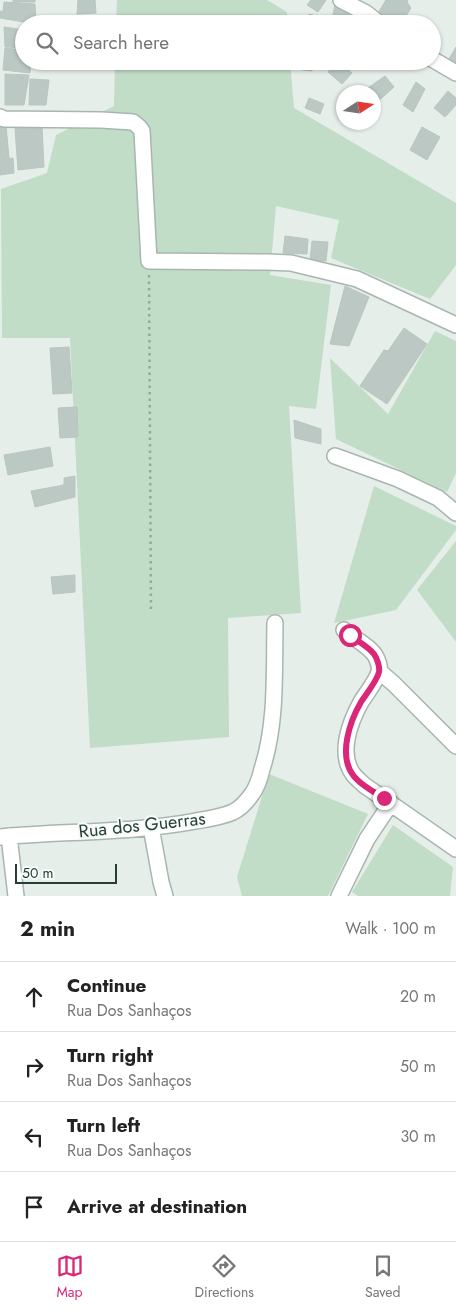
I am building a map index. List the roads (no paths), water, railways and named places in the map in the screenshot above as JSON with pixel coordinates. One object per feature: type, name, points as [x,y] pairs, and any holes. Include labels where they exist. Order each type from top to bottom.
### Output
[{"type":"street","points":[[342,0],[369,15]]},
{"type":"street","points":[[441,64],[456,73]]},
{"type":"street","points":[[0,117],[133,122],[139,127],[142,132],[149,261],[291,264],[357,278],[456,325]]},
{"type":"street","points":[[335,456],[398,479],[438,498],[456,513]]},
{"type":"street","name":"Rua dos Guerras","points":[[4,836],[151,827],[185,823],[220,817],[241,807],[254,792],[268,748],[272,720],[275,623]]},
{"type":"street","points":[[344,630],[375,654],[379,671],[360,704],[348,736],[346,758],[350,769],[354,776],[456,849]]},
{"type":"street","points":[[379,671],[409,698],[456,746]]},
{"type":"street","points":[[339,896],[367,839],[391,803]]},
{"type":"street","points":[[151,827],[164,896]]},
{"type":"street","points":[[4,836],[16,896]]}]
